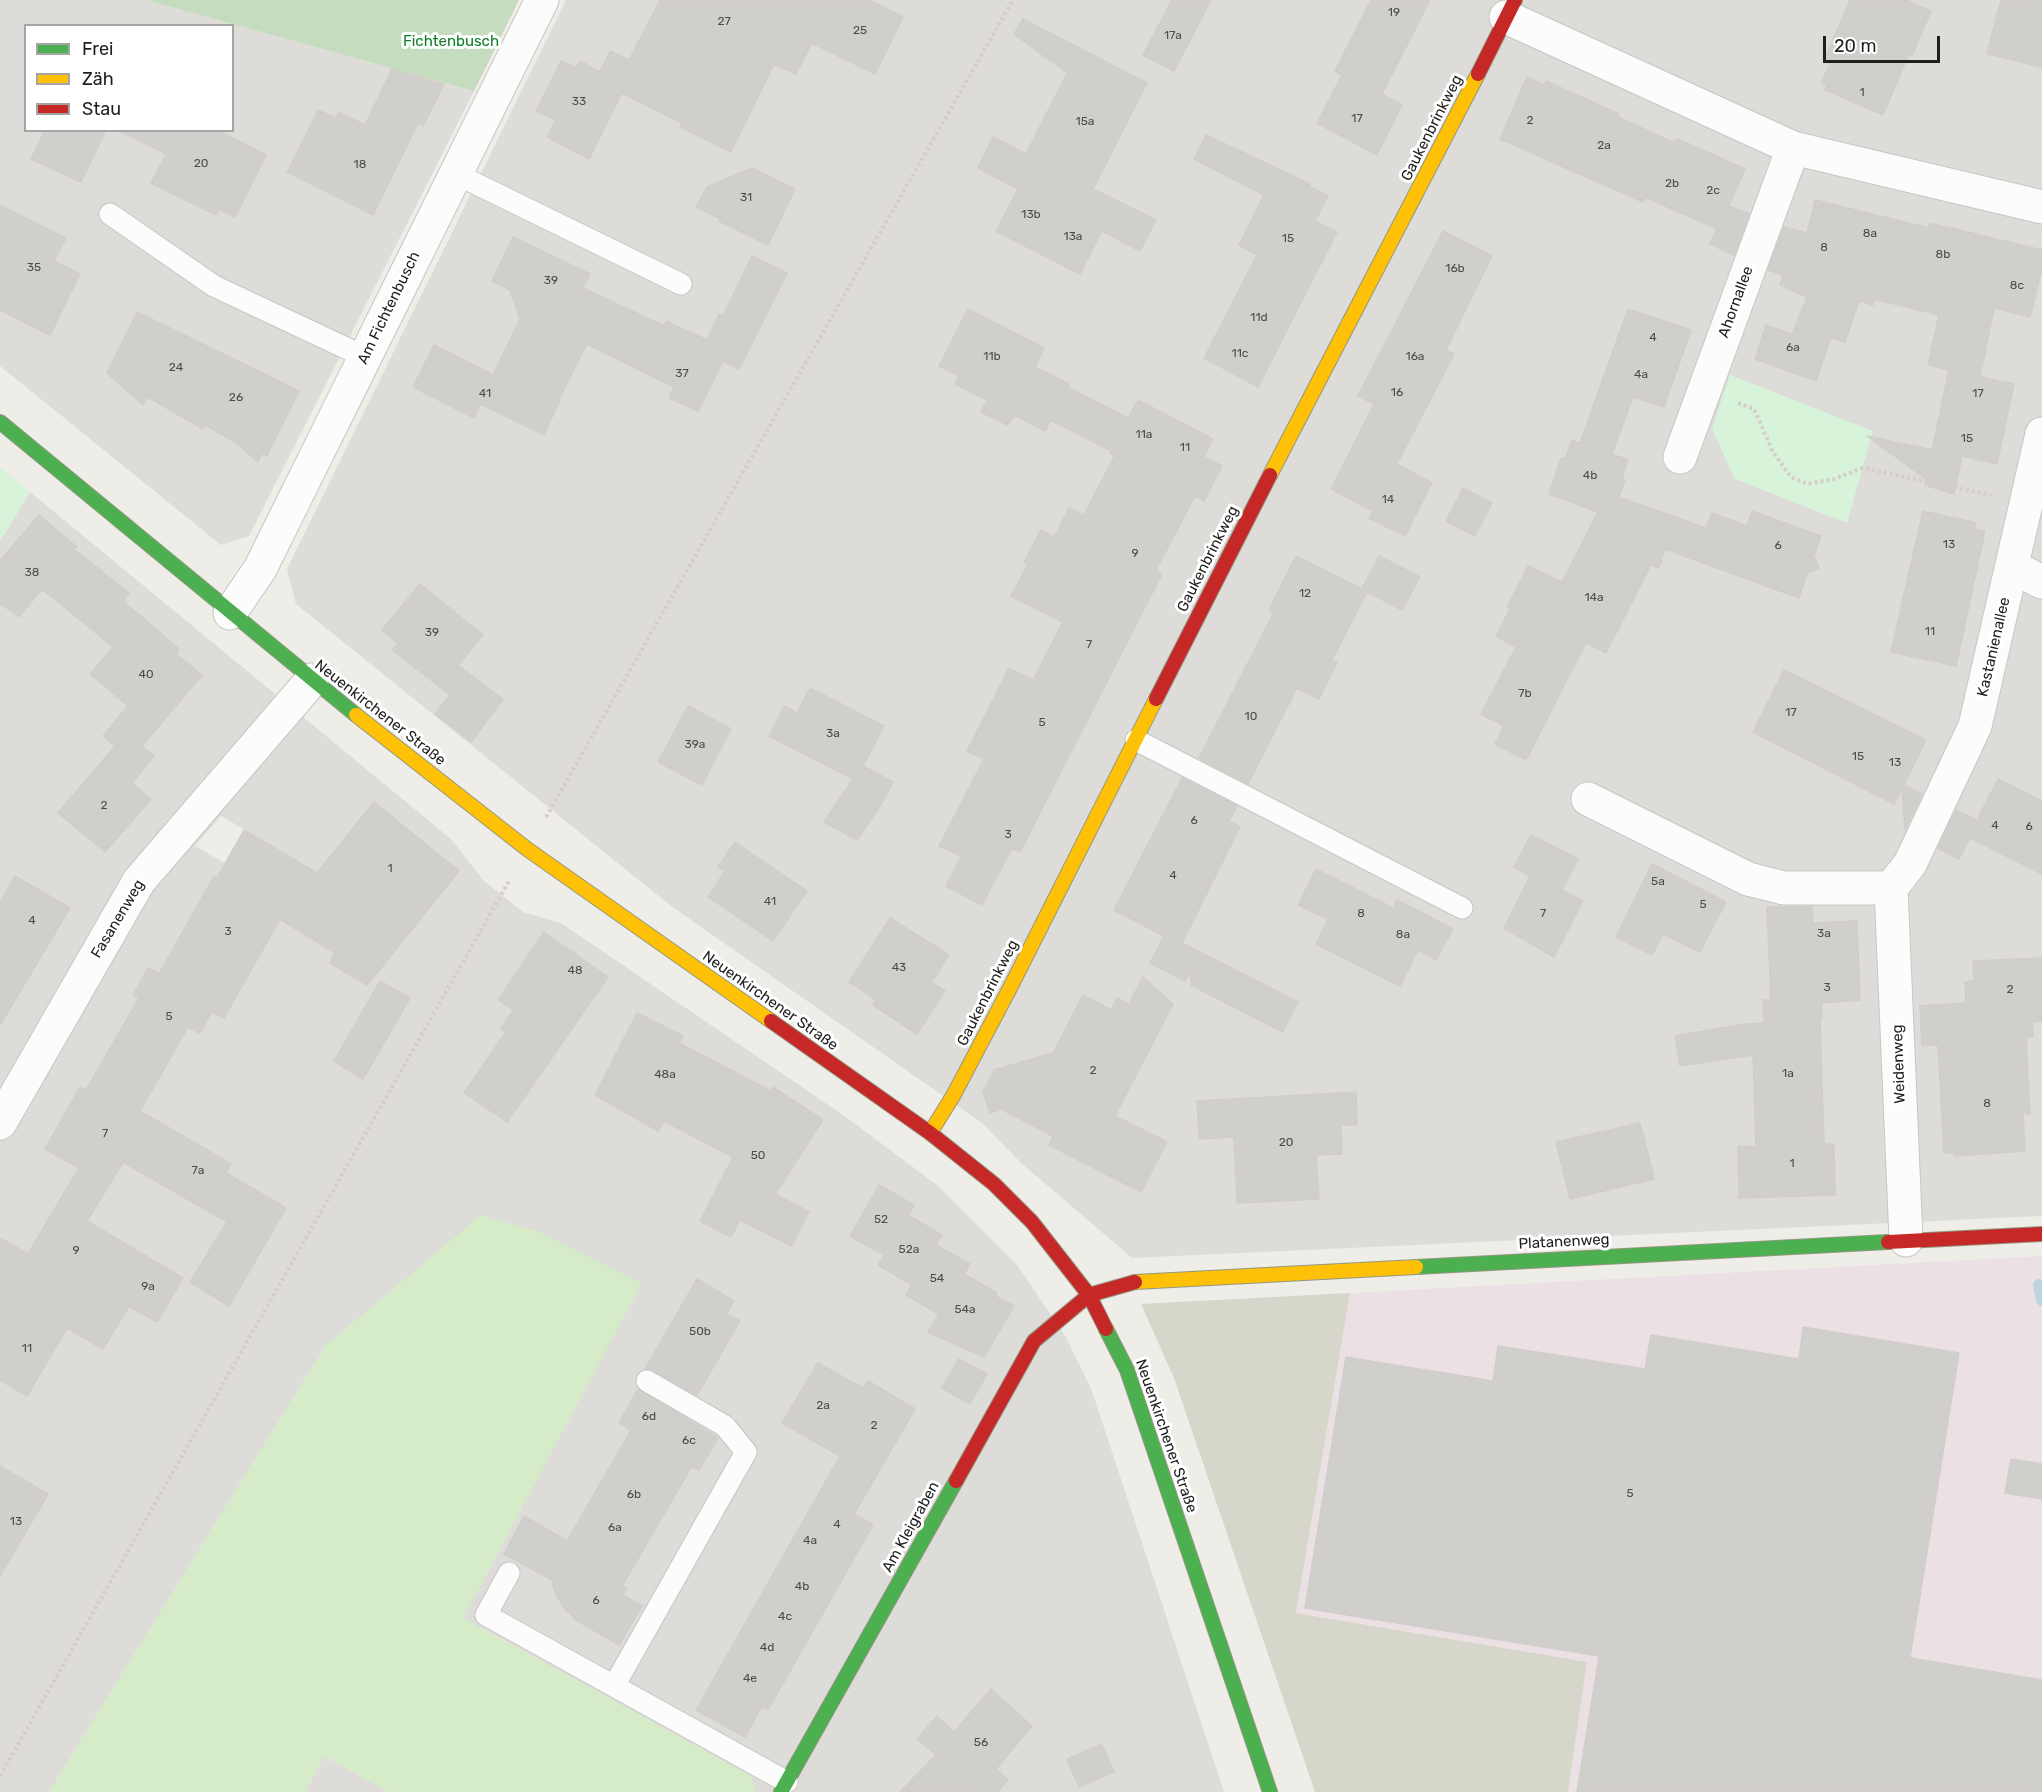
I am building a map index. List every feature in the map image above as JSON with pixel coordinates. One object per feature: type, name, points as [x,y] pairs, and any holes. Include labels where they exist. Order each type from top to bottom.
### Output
[{"type":"street","name":"Am Fichtenbusch","points":[[230,613],[260,569],[542,0]]},
{"type":"street","points":[[1511,9],[1793,148],[2042,207]]},
{"type":"street","name":"Gaukenbrinkweg","points":[[930,1133],[979,1047],[1136,740],[1222,565],[1511,9]]},
{"type":"street","name":"Ahornallee","points":[[1680,457],[1793,148]]},
{"type":"street","name":"Neuenkirchener Straße","points":[[0,422],[312,680],[527,849],[930,1133],[994,1184],[1032,1222],[1089,1295],[1127,1370],[1270,1792]]},
{"type":"street","name":"Kastanienallee","points":[[1891,888],[1910,864],[1975,726],[2042,434]]},
{"type":"street","points":[[2013,567],[2042,582]]},
{"type":"street","name":"Fasanenweg","points":[[0,1123],[140,881],[312,680]]},
{"type":"street","points":[[1588,799],[1748,879],[1784,888],[1891,888]]},
{"type":"street","name":"Weidenweg","points":[[1891,888],[1906,1240]]},
{"type":"street","name":"Platanenweg","points":[[1089,1295],[1132,1282],[2042,1234]]},
{"type":"street","name":"Am Kleigraben","points":[[784,1787],[1034,1341],[1089,1295]]},
{"type":"lane","points":[[456,174],[681,284]]},
{"type":"lane","points":[[110,214],[214,286],[365,357]]},
{"type":"lane","points":[[1136,740],[1462,908]]},
{"type":"lane","points":[[614,1686],[746,1452],[724,1426],[647,1381]]},
{"type":"lane","points":[[509,1573],[486,1615],[614,1686],[784,1787]]},
{"type":"path","points":[[0,1776],[1013,0]]},
{"type":"path","points":[[1703,390],[1754,409],[1773,452],[1791,477],[1807,484],[1863,468],[2027,502]]},
{"type":"shaded area","points":[[0,0],[146,0],[233,24],[24,24],[24,132],[234,132],[234,24],[474,91],[249,536],[221,545],[0,366]]},
{"type":"shaded area","points":[[566,0],[2042,0],[2042,1216],[1132,1258],[1021,1163],[982,1123],[671,906],[296,604],[287,569]]},
{"type":"shaded area","points":[[30,492],[451,839],[484,881],[523,912],[561,923],[846,1117],[937,1185],[1017,1265],[1066,1337],[1092,1391],[1224,1792],[755,1792],[750,1776],[463,1618],[641,1283],[326,1345],[49,1792],[0,1792],[0,541]],"holes":[[[221,816],[288,855],[269,888],[195,846]]]},
{"type":"shaded area","points":[[293,734],[369,796],[309,869],[234,809]]},
{"type":"shaded area","points":[[1083,902],[1160,939],[1147,964],[1071,926]]},
{"type":"shaded area","points":[[1066,954],[1116,979],[1104,1003],[1054,978]]},
{"type":"shaded area","points":[[2042,1256],[2042,1792],[1568,1792],[1587,1662],[1296,1613],[1350,1293]]},
{"type":"shaded area","points":[[1350,1293],[1296,1613],[1587,1662],[1568,1792],[1315,1792],[1174,1378],[1141,1304]]},
{"type":"shaded area","points":[[324,1756],[389,1792],[305,1792]]},
{"type":"green space","name":"Fichtenbusch","points":[[146,0],[519,0],[474,91]]},
{"type":"green space","points":[[1730,375],[1873,431],[1847,523],[1735,479],[1712,429]]},
{"type":"green space","points":[[0,467],[30,492],[0,541]]},
{"type":"green space","points":[[481,1215],[542,1233],[642,1283],[463,1618],[751,1776],[755,1792],[389,1792],[324,1756],[305,1792],[49,1792],[326,1345]]},
{"type":"building","points":[[660,0],[869,0],[903,17],[875,74],[812,43],[796,74],[774,64],[731,152],[680,127],[682,123],[622,93],[589,159],[547,137],[556,120],[536,111],[561,61],[576,68],[580,61],[600,72],[610,51],[629,60]]},
{"type":"building","points":[[1172,0],[1211,0],[1174,71],[1143,55]]},
{"type":"building","points":[[1371,0],[1430,0],[1382,94],[1402,105],[1377,155],[1317,123],[1342,75],[1335,71]]},
{"type":"building","points":[[1850,0],[1906,0],[1931,11],[1912,56],[1909,54],[1883,115],[1825,90],[1827,86],[1821,83],[1830,64],[1824,61]]},
{"type":"building","points":[[2001,0],[2042,0],[2042,67],[1987,54]]},
{"type":"building","points":[[1023,19],[1147,83],[1093,189],[1156,220],[1140,251],[1102,231],[1080,274],[996,231],[1018,189],[978,168],[993,137],[1026,154],[1067,73],[1014,34]]},
{"type":"building","points":[[392,69],[444,84],[423,126],[418,123],[373,215],[287,172],[318,110],[335,118],[338,112],[365,125]]},
{"type":"building","points":[[1527,77],[1544,85],[1546,81],[1619,114],[1618,117],[1672,142],[1678,139],[1745,169],[1729,206],[1749,214],[1734,255],[1710,244],[1717,229],[1645,197],[1643,202],[1500,139]]},
{"type":"building","points":[[44,132],[105,132],[81,182],[31,159]]},
{"type":"building","points":[[122,132],[221,132],[266,155],[235,217],[219,209],[216,215],[151,183],[166,154]]},
{"type":"building","points":[[1206,135],[1310,184],[1309,186],[1328,196],[1315,221],[1337,232],[1258,387],[1204,358],[1257,255],[1239,245],[1264,195],[1194,159]]},
{"type":"building","points":[[752,168],[795,189],[768,245],[696,207],[707,187]]},
{"type":"building","points":[[1815,200],[1929,228],[1930,223],[2042,250],[2042,268],[2030,317],[1994,308],[1980,377],[2014,384],[1997,464],[1962,456],[1954,494],[1925,485],[1926,479],[1867,436],[1932,450],[1949,370],[1928,365],[1939,315],[1874,299],[1873,305],[1859,301],[1845,342],[1831,337],[1816,381],[1755,359],[1766,325],[1792,334],[1807,297],[1780,285],[1783,275],[1768,270],[1784,227],[1807,233]]},
{"type":"building","points":[[0,205],[66,238],[54,261],[80,274],[50,335],[0,310]]},
{"type":"building","points":[[1443,231],[1492,256],[1446,350],[1454,354],[1397,464],[1432,483],[1405,536],[1369,518],[1373,511],[1331,489],[1374,404],[1358,396]]},
{"type":"building","points":[[513,237],[590,274],[583,288],[664,326],[666,321],[707,340],[719,314],[723,316],[752,256],[787,273],[739,369],[723,361],[698,411],[669,398],[674,387],[587,344],[559,399],[544,435],[481,404],[474,418],[413,387],[434,345],[493,375],[520,319],[510,290],[492,281]]},
{"type":"building","points":[[968,309],[1044,348],[1035,367],[1069,384],[1067,387],[1128,418],[1138,400],[1213,439],[1204,457],[1222,466],[1204,501],[1195,496],[1156,570],[1162,574],[1020,852],[1012,848],[982,905],[946,886],[961,856],[939,846],[984,759],[967,751],[1009,668],[1033,680],[1063,622],[1011,596],[1028,564],[1024,562],[1041,530],[1054,538],[1069,508],[1084,515],[1115,455],[1051,420],[1045,431],[1014,415],[1008,425],[981,412],[987,400],[955,384],[959,376],[939,366]]},
{"type":"building","points":[[1628,309],[1691,330],[1664,407],[1633,397],[1612,454],[1628,460],[1622,478],[1625,480],[1619,497],[1706,528],[1712,513],[1747,526],[1752,511],[1821,536],[1814,556],[1819,568],[1807,573],[1799,598],[1665,549],[1659,568],[1651,565],[1606,653],[1586,643],[1526,760],[1495,744],[1504,726],[1481,714],[1516,647],[1496,636],[1510,609],[1507,607],[1528,566],[1562,582],[1598,512],[1549,494],[1561,458],[1565,459],[1572,440],[1580,443]]},
{"type":"building","points":[[137,312],[299,391],[267,456],[262,453],[258,462],[237,443],[205,425],[203,429],[148,397],[143,405],[107,373]]},
{"type":"building","points":[[1463,488],[1492,503],[1475,536],[1446,521]]},
{"type":"building","points":[[1923,511],[1976,523],[1974,529],[1985,531],[1956,666],[1891,652]]},
{"type":"building","points":[[39,515],[77,547],[74,549],[129,593],[123,601],[179,649],[176,654],[202,675],[142,746],[154,756],[132,783],[151,799],[105,852],[58,813],[115,746],[103,736],[128,706],[90,674],[113,647],[42,589],[19,617],[0,603],[0,561]]},
{"type":"building","points":[[1296,556],[1362,589],[1379,556],[1420,577],[1402,610],[1367,592],[1332,660],[1337,663],[1319,699],[1297,688],[1248,784],[1199,758],[1274,612],[1269,610]]},
{"type":"building","points":[[420,584],[483,635],[458,665],[503,699],[471,742],[435,714],[450,695],[392,650],[398,643],[382,630]]},
{"type":"building","points":[[1784,670],[1926,740],[1904,785],[1922,794],[1905,830],[1902,788],[1894,804],[1753,732]]},
{"type":"building","points":[[810,688],[884,726],[863,766],[893,782],[857,840],[824,822],[853,779],[769,736],[784,706],[797,713]]},
{"type":"building","points":[[688,706],[731,729],[702,785],[658,762]]},
{"type":"building","points":[[1182,778],[1237,806],[1229,821],[1240,827],[1182,943],[1298,1002],[1283,1032],[1191,985],[1191,970],[1185,981],[1150,963],[1164,936],[1114,910]]},
{"type":"building","points":[[1998,779],[2042,801],[2042,874],[1970,838],[1959,859],[1938,848],[1956,810],[1977,820]]},
{"type":"building","points":[[374,802],[459,871],[367,985],[330,963],[335,953],[280,919],[224,1018],[212,1012],[200,1033],[188,1027],[140,1111],[231,1164],[226,1173],[286,1208],[229,1306],[190,1282],[227,1222],[123,1162],[87,1221],[183,1278],[157,1322],[129,1306],[103,1349],[67,1328],[27,1396],[0,1380],[0,1238],[28,1254],[79,1168],[45,1149],[80,1087],[86,1090],[139,998],[133,995],[148,968],[159,974],[214,876],[217,878],[244,830],[317,873]]},
{"type":"building","points":[[1531,835],[1578,859],[1562,890],[1583,901],[1554,957],[1504,928],[1530,876],[1514,867]]},
{"type":"building","points":[[735,842],[807,891],[773,941],[708,897],[725,871],[718,867]]},
{"type":"building","points":[[1652,864],[1726,902],[1700,952],[1663,934],[1652,955],[1616,937]]},
{"type":"building","points":[[1316,869],[1393,908],[1397,900],[1453,929],[1436,960],[1418,950],[1400,986],[1316,944],[1328,919],[1298,905]]},
{"type":"building","points":[[15,876],[70,908],[0,1025],[0,902]]},
{"type":"building","points":[[1767,907],[1812,907],[1813,923],[1857,921],[1860,1000],[1822,1003],[1822,1020],[1820,1020],[1824,1144],[1834,1144],[1835,1195],[1739,1198],[1738,1146],[1756,1147],[1753,1055],[1680,1066],[1675,1036],[1764,1023],[1763,1000],[1771,1000]]},
{"type":"building","points":[[890,918],[949,955],[932,982],[945,991],[917,1034],[873,1005],[876,1000],[849,982]]},
{"type":"building","points":[[544,932],[608,977],[507,1122],[464,1093],[506,1032],[501,1029],[513,1010],[498,1000]]},
{"type":"building","points":[[2042,958],[2042,1021],[2032,1022],[2033,1037],[2026,1037],[2030,1114],[2023,1113],[2025,1151],[1954,1156],[1954,1153],[1944,1153],[1938,1045],[1922,1045],[1920,1006],[1966,1003],[1965,982],[1974,981],[1973,961]]},
{"type":"building","points":[[1143,977],[1173,1004],[1115,1116],[1167,1142],[1141,1192],[1049,1145],[1053,1136],[1001,1109],[990,1113],[983,1092],[994,1070],[1053,1053],[1083,995],[1111,1010],[1117,998],[1129,1004]]},
{"type":"building","points":[[380,981],[410,998],[363,1079],[334,1061]]},
{"type":"building","points":[[637,1013],[683,1036],[679,1043],[771,1091],[773,1087],[823,1120],[775,1194],[809,1212],[792,1246],[740,1220],[731,1237],[700,1221],[733,1157],[664,1121],[658,1131],[595,1095]]},
{"type":"building","points":[[1356,1092],[1357,1125],[1341,1125],[1342,1154],[1316,1155],[1319,1199],[1237,1203],[1234,1137],[1199,1139],[1197,1101]]},
{"type":"building","points":[[1640,1123],[1654,1179],[1570,1199],[1556,1142]]},
{"type":"building","points":[[879,1185],[914,1205],[908,1215],[942,1235],[936,1245],[970,1264],[964,1274],[997,1293],[995,1296],[1014,1306],[984,1357],[928,1332],[939,1314],[906,1295],[912,1285],[878,1265],[884,1255],[850,1236]]},
{"type":"building","points":[[697,1279],[734,1301],[727,1314],[740,1321],[697,1395],[653,1370],[645,1369]]},
{"type":"building","points":[[1803,1327],[1959,1353],[1910,1658],[2042,1680],[2042,1792],[1577,1792],[1599,1656],[1305,1608],[1346,1357],[1493,1381],[1498,1346],[1645,1369],[1651,1335],[1799,1359]]},
{"type":"building","points":[[959,1359],[987,1374],[970,1404],[942,1388]]},
{"type":"building","points":[[818,1363],[863,1388],[868,1381],[915,1409],[854,1514],[873,1525],[768,1710],[762,1706],[745,1737],[696,1710],[840,1456],[782,1423]]},
{"type":"building","points":[[638,1389],[718,1438],[699,1470],[692,1466],[622,1586],[627,1589],[623,1595],[642,1606],[619,1645],[576,1620],[563,1607],[554,1590],[552,1580],[504,1554],[524,1516],[567,1541],[631,1430],[619,1423]]},
{"type":"building","points":[[2011,1459],[2042,1464],[2042,1499],[2005,1493]]},
{"type":"building","points":[[0,1466],[48,1494],[0,1576]]},
{"type":"building","points":[[991,1689],[1032,1726],[996,1769],[1008,1780],[998,1792],[978,1790],[976,1792],[900,1792],[936,1755],[917,1739],[937,1716],[954,1732]]},
{"type":"building","points":[[1102,1744],[1114,1772],[1079,1787],[1067,1759]]},
{"type":"waterway","points":[[2039,1285],[2042,1300]]},
{"type":"traffic: fast","points":[[0,422],[356,715]]},
{"type":"traffic: fast","points":[[1416,1267],[1888,1242]]},
{"type":"traffic: fast","points":[[1106,1329],[1127,1370],[1270,1792]]},
{"type":"traffic: fast","points":[[781,1792],[956,1481]]},
{"type":"traffic: slow","points":[[1270,475],[1478,74]]},
{"type":"traffic: slow","points":[[930,1133],[953,1096],[1010,988],[1156,699]]},
{"type":"traffic: slow","points":[[356,715],[527,849],[771,1021]]},
{"type":"traffic: slow","points":[[1135,1282],[1416,1267]]},
{"type":"traffic: jam","points":[[1478,74],[1515,0]]},
{"type":"traffic: jam","points":[[1156,699],[1270,475]]},
{"type":"traffic: jam","points":[[771,1021],[930,1133],[994,1184],[1032,1222],[1089,1295],[1106,1329]]},
{"type":"traffic: jam","points":[[1888,1242],[2042,1234]]},
{"type":"traffic: jam","points":[[956,1481],[1034,1341],[1089,1295],[1135,1282]]}]
